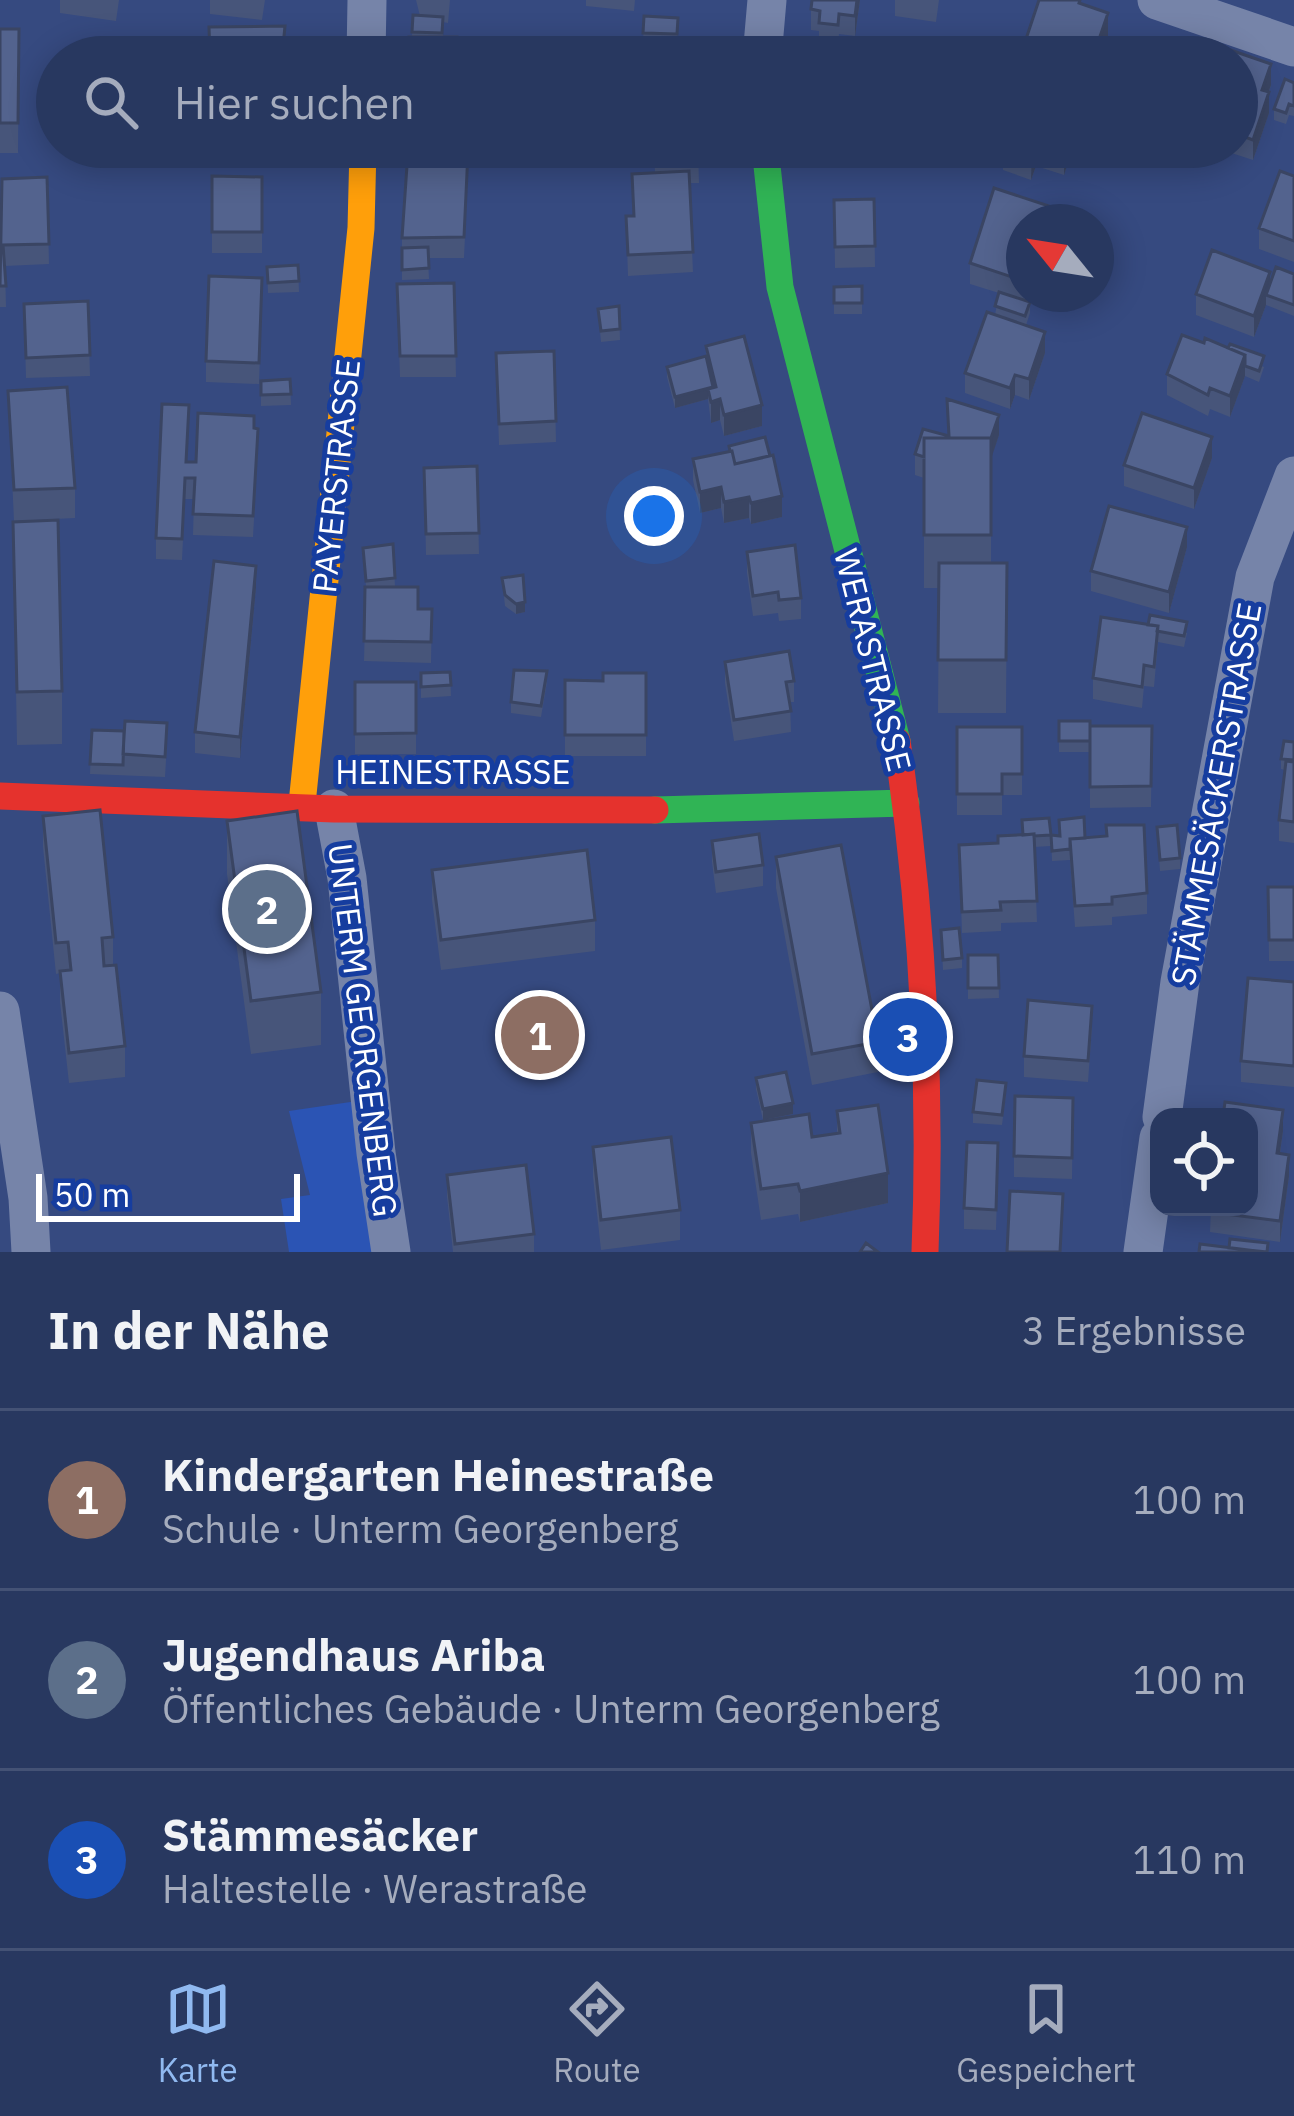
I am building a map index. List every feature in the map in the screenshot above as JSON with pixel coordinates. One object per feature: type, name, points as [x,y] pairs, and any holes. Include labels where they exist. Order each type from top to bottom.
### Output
[{"type":"street","points":[[366,36],[367,0]]},
{"type":"street","points":[[764,36],[767,0]]},
{"type":"street","points":[[1156,0],[1294,47]]},
{"type":"street","name":"PAYERSTRASSE","points":[[318,807],[362,168]]},
{"type":"street","name":"WERASTRASSE","points":[[767,168],[780,287],[894,723],[906,803],[927,1019],[925,1252]]},
{"type":"street","name":"STÄMMESÄCKERSTRASSE","points":[[1163,1108],[1180,982],[1255,577],[1294,476]]},
{"type":"street","name":"HEINESTRASSE","points":[[0,796],[318,807],[689,810],[906,803]]},
{"type":"street","name":"UNTERM GEORGENBERG","points":[[318,807],[347,878],[391,1252]]},
{"type":"street","points":[[0,1011],[14,1200],[31,1252]]},
{"type":"street","points":[[1144,1252],[1150,1206]]},
{"type":"shaded area","points":[[371,1099],[391,1252],[289,1252],[281,1199],[310,1195],[289,1111]]},
{"type":"building","points":[[812,0],[857,0],[855,16],[839,14],[838,25],[819,23],[820,11],[811,9]]},
{"type":"building","points":[[1039,0],[1080,0],[1108,13],[1100,36],[1027,36]]},
{"type":"building","points":[[413,15],[443,17],[442,33],[412,32]]},
{"type":"building","points":[[644,16],[678,18],[677,34],[643,33]]},
{"type":"building","points":[[285,26],[284,36],[209,36],[209,27]]},
{"type":"building","points":[[0,29],[19,29],[18,123],[0,123]]},
{"type":"building","points":[[1258,60],[1271,64],[1262,90],[1269,92],[1258,125]]},
{"type":"building","points":[[1285,79],[1294,83],[1294,106],[1289,104],[1286,113],[1274,109]]},
{"type":"building","points":[[407,168],[467,168],[464,237],[402,238]]},
{"type":"building","points":[[689,171],[693,252],[628,255],[626,216],[634,216],[632,174]]},
{"type":"building","points":[[1280,171],[1294,176],[1294,241],[1259,228]]},
{"type":"building","points":[[212,176],[262,177],[262,232],[212,232]]},
{"type":"building","points":[[47,177],[49,244],[3,245],[6,286],[0,286],[2,179]]},
{"type":"building","points":[[994,188],[1043,204],[1006,204],[1006,275],[970,263]]},
{"type":"building","points":[[874,199],[875,246],[835,247],[834,200]]},
{"type":"building","points":[[428,247],[429,268],[402,270],[402,248]]},
{"type":"building","points":[[1212,250],[1270,272],[1254,316],[1196,294]]},
{"type":"building","points":[[298,265],[299,281],[268,283],[267,267]]},
{"type":"building","points":[[1276,267],[1294,274],[1294,305],[1266,295]]},
{"type":"building","points":[[209,276],[262,278],[259,363],[206,361]]},
{"type":"building","points":[[454,283],[456,356],[400,356],[397,284]]},
{"type":"building","points":[[862,286],[862,303],[834,303],[834,287]]},
{"type":"building","points":[[999,292],[1006,294],[1006,310],[995,306]]},
{"type":"building","points":[[88,301],[90,355],[26,358],[24,304]]},
{"type":"building","points":[[619,306],[620,329],[601,331],[598,309]]},
{"type":"building","points":[[987,312],[1045,332],[1029,379],[1015,375],[1010,388],[965,373]]},
{"type":"building","points":[[1182,335],[1204,343],[1205,338],[1245,355],[1230,396],[1210,388],[1208,395],[1167,374]]},
{"type":"building","points":[[744,336],[762,405],[724,415],[720,399],[711,402],[708,389],[716,387],[706,346]]},
{"type":"building","points":[[1230,344],[1264,356],[1259,371],[1245,366],[1245,355],[1228,348]]},
{"type":"building","points":[[554,351],[556,421],[499,424],[496,353]]},
{"type":"building","points":[[706,356],[713,387],[675,397],[667,367]]},
{"type":"building","points":[[290,379],[291,394],[261,395],[261,381]]},
{"type":"building","points":[[67,387],[75,488],[14,490],[8,391]]},
{"type":"building","points":[[947,399],[999,415],[991,438],[924,438],[924,457],[915,454],[923,429],[949,436]]},
{"type":"building","points":[[162,404],[189,405],[186,462],[196,462],[198,413],[254,416],[258,429],[253,516],[193,514],[195,478],[185,478],[182,539],[156,538]]},
{"type":"building","points":[[1142,413],[1212,437],[1194,488],[1124,465]]},
{"type":"building","points":[[765,437],[770,456],[735,464],[729,446]]},
{"type":"building","points":[[924,438],[991,438],[991,535],[924,535]]},
{"type":"building","points":[[732,451],[735,464],[773,455],[782,496],[751,503],[749,497],[724,502],[721,487],[700,492],[693,459]]},
{"type":"building","points":[[477,466],[479,533],[426,534],[424,468]]},
{"type":"building","points":[[1109,506],[1187,527],[1169,592],[1091,571]]},
{"type":"building","points":[[58,520],[62,691],[17,692],[13,522]]},
{"type":"building","points":[[393,544],[395,578],[366,581],[363,548]]},
{"type":"building","points":[[795,545],[801,598],[779,600],[778,592],[753,596],[747,552]]},
{"type":"building","points":[[214,561],[256,566],[240,737],[195,732]]},
{"type":"building","points":[[939,563],[1007,563],[1006,660],[938,660]]},
{"type":"building","points":[[523,575],[525,602],[516,604],[505,595],[502,578]]},
{"type":"building","points":[[365,587],[418,587],[418,609],[432,609],[431,642],[364,641]]},
{"type":"building","points":[[1150,615],[1187,622],[1184,636],[1157,631],[1158,626],[1148,625]]},
{"type":"building","points":[[1101,617],[1158,626],[1154,667],[1144,665],[1142,687],[1093,678]]},
{"type":"building","points":[[789,651],[794,681],[786,682],[791,711],[734,720],[725,662]]},
{"type":"building","points":[[514,670],[547,671],[541,706],[511,702]]},
{"type":"building","points":[[450,672],[451,685],[421,687],[421,673]]},
{"type":"building","points":[[603,673],[646,673],[646,735],[565,735],[565,680],[603,681]]},
{"type":"building","points":[[355,682],[416,682],[416,733],[355,734]]},
{"type":"building","points":[[125,721],[167,723],[165,757],[123,754]]},
{"type":"building","points":[[1059,721],[1090,721],[1090,741],[1059,741]]},
{"type":"building","points":[[1090,726],[1152,726],[1151,786],[1090,787]]},
{"type":"building","points":[[957,727],[1022,727],[1022,774],[1002,774],[1002,794],[957,794]]},
{"type":"building","points":[[92,730],[124,731],[123,765],[90,764]]},
{"type":"building","points":[[1284,741],[1294,742],[1294,760],[1281,759]]},
{"type":"building","points":[[1286,761],[1294,762],[1294,822],[1279,820]]},
{"type":"building","points":[[100,810],[113,937],[102,938],[104,966],[116,965],[125,1046],[69,1053],[60,971],[71,970],[68,942],[56,943],[43,816]]},
{"type":"building","points":[[297,811],[321,992],[251,1001],[227,821]]},
{"type":"building","points":[[1084,817],[1085,838],[1070,839],[1070,849],[1052,851],[1051,835],[1060,836],[1059,820]]},
{"type":"building","points":[[1049,818],[1051,835],[1023,835],[1022,820]]},
{"type":"building","points":[[1106,825],[1144,825],[1147,893],[1112,897],[1112,904],[1075,906],[1070,839],[1107,836]]},
{"type":"building","points":[[1177,825],[1180,858],[1160,860],[1157,827]]},
{"type":"building","points":[[759,834],[763,865],[716,872],[712,841]]},
{"type":"building","points":[[1034,834],[1037,901],[1000,902],[1001,910],[962,912],[959,845],[998,843],[998,836]]},
{"type":"building","points":[[841,845],[878,1042],[812,1054],[776,857]]},
{"type":"building","points":[[587,850],[595,920],[441,940],[432,870]]},
{"type":"building","points":[[1268,887],[1294,887],[1294,940],[1269,940]]},
{"type":"building","points":[[959,928],[962,958],[943,960],[941,930]]},
{"type":"building","points":[[968,955],[998,955],[999,988],[968,988]]},
{"type":"building","points":[[1248,978],[1294,982],[1294,1066],[1241,1061]]},
{"type":"building","points":[[1028,1000],[1092,1006],[1088,1061],[1024,1056]]},
{"type":"building","points":[[786,1072],[793,1103],[763,1109],[756,1078]]},
{"type":"building","points":[[977,1080],[1006,1083],[1002,1115],[973,1112]]},
{"type":"building","points":[[1015,1096],[1073,1098],[1072,1158],[1014,1156]]},
{"type":"building","points":[[1225,1102],[1283,1110],[1277,1153],[1289,1155],[1280,1221],[1241,1216],[1258,1216],[1258,1108],[1224,1108]]},
{"type":"building","points":[[878,1105],[888,1173],[800,1191],[798,1184],[761,1189],[751,1123],[809,1114],[812,1137],[840,1133],[837,1111]]},
{"type":"building","points":[[671,1137],[680,1210],[601,1220],[593,1147]]},
{"type":"building","points":[[967,1142],[998,1143],[996,1210],[964,1208]]},
{"type":"building","points":[[526,1165],[534,1234],[455,1244],[447,1175]]},
{"type":"building","points":[[1010,1191],[1063,1194],[1060,1252],[1007,1252]]},
{"type":"building","points":[[1230,1239],[1268,1243],[1267,1252],[1229,1248]]},
{"type":"building","points":[[1200,1244],[1257,1251],[1257,1252],[1199,1252]]},
{"type":"traffic: fast","points":[[767,168],[780,287],[897,741]]},
{"type":"traffic: fast","points":[[655,810],[906,803]]},
{"type":"traffic: slow","points":[[302,804],[361,228],[362,168]]},
{"type":"traffic: jam","points":[[897,741],[923,996],[925,1252]]},
{"type":"traffic: jam","points":[[0,796],[334,809],[655,810]]},
{"type":"place","name":"Jugendhaus Ariba","points":[[267,909]]},
{"type":"place","name":"Kindergarten Heinestraße","points":[[540,1035]]},
{"type":"place","name":"Stämmesäcker","points":[[908,1037]]}]
